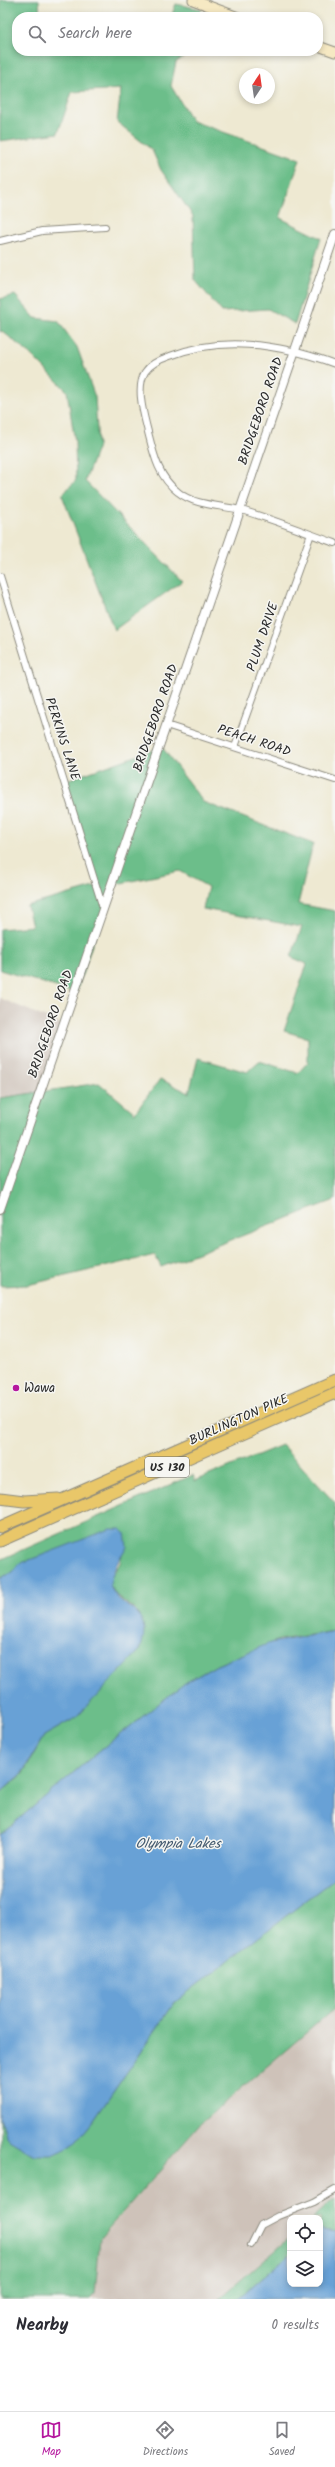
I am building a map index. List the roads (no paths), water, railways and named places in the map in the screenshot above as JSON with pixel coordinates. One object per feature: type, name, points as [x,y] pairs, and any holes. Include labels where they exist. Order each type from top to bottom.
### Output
[{"type":"highway","name":"BURLINGTON PIKE","points":[[0,1527],[335,1380]]},
{"type":"highway","name":"BURLINGTON PIKE","points":[[0,1541],[335,1393]]},
{"type":"highway","points":[[0,1498],[24,1501],[65,1498]]},
{"type":"main road","points":[[193,0],[225,12]]},
{"type":"main road","points":[[323,48],[335,52]]},
{"type":"street","points":[[0,241],[42,231],[105,227]]},
{"type":"street","name":"BRIDGEBORO ROAD","points":[[0,1209],[335,234]]},
{"type":"street","points":[[335,364],[295,351],[253,345],[204,346],[165,357],[149,366],[141,381],[142,403],[150,441],[164,479],[185,497],[240,510],[335,542]]},
{"type":"street","name":"PLUM DRIVE","points":[[235,747],[311,534]]},
{"type":"street","name":"PERKINS LANE","points":[[0,576],[103,908]]},
{"type":"street","name":"PEACH ROAD","points":[[166,725],[335,780]]},
{"type":"street","points":[[250,2245],[255,2232],[264,2222],[314,2202],[335,2190]]},
{"type":"water","points":[[110,1529],[121,1529],[125,1533],[127,1547],[122,1554],[112,1576],[110,1585],[115,1594],[140,1617],[143,1625],[144,1636],[140,1650],[77,1717],[44,1736],[21,1775],[0,1793],[0,1577],[11,1574],[19,1564]]},
{"type":"water","name":"Olympia Lakes","points":[[335,1631],[335,1878],[175,2002],[94,2120],[76,2142],[62,2151],[51,2155],[34,2155],[9,2140],[5,2135],[0,2118],[0,1835],[99,1751],[185,1683],[217,1665],[270,1643]]},
{"type":"water","points":[[323,2230],[335,2232],[335,2299],[237,2299],[287,2257],[287,2287],[323,2287]]},
{"type":"place","name":"Wawa","points":[[16,1388]]}]
